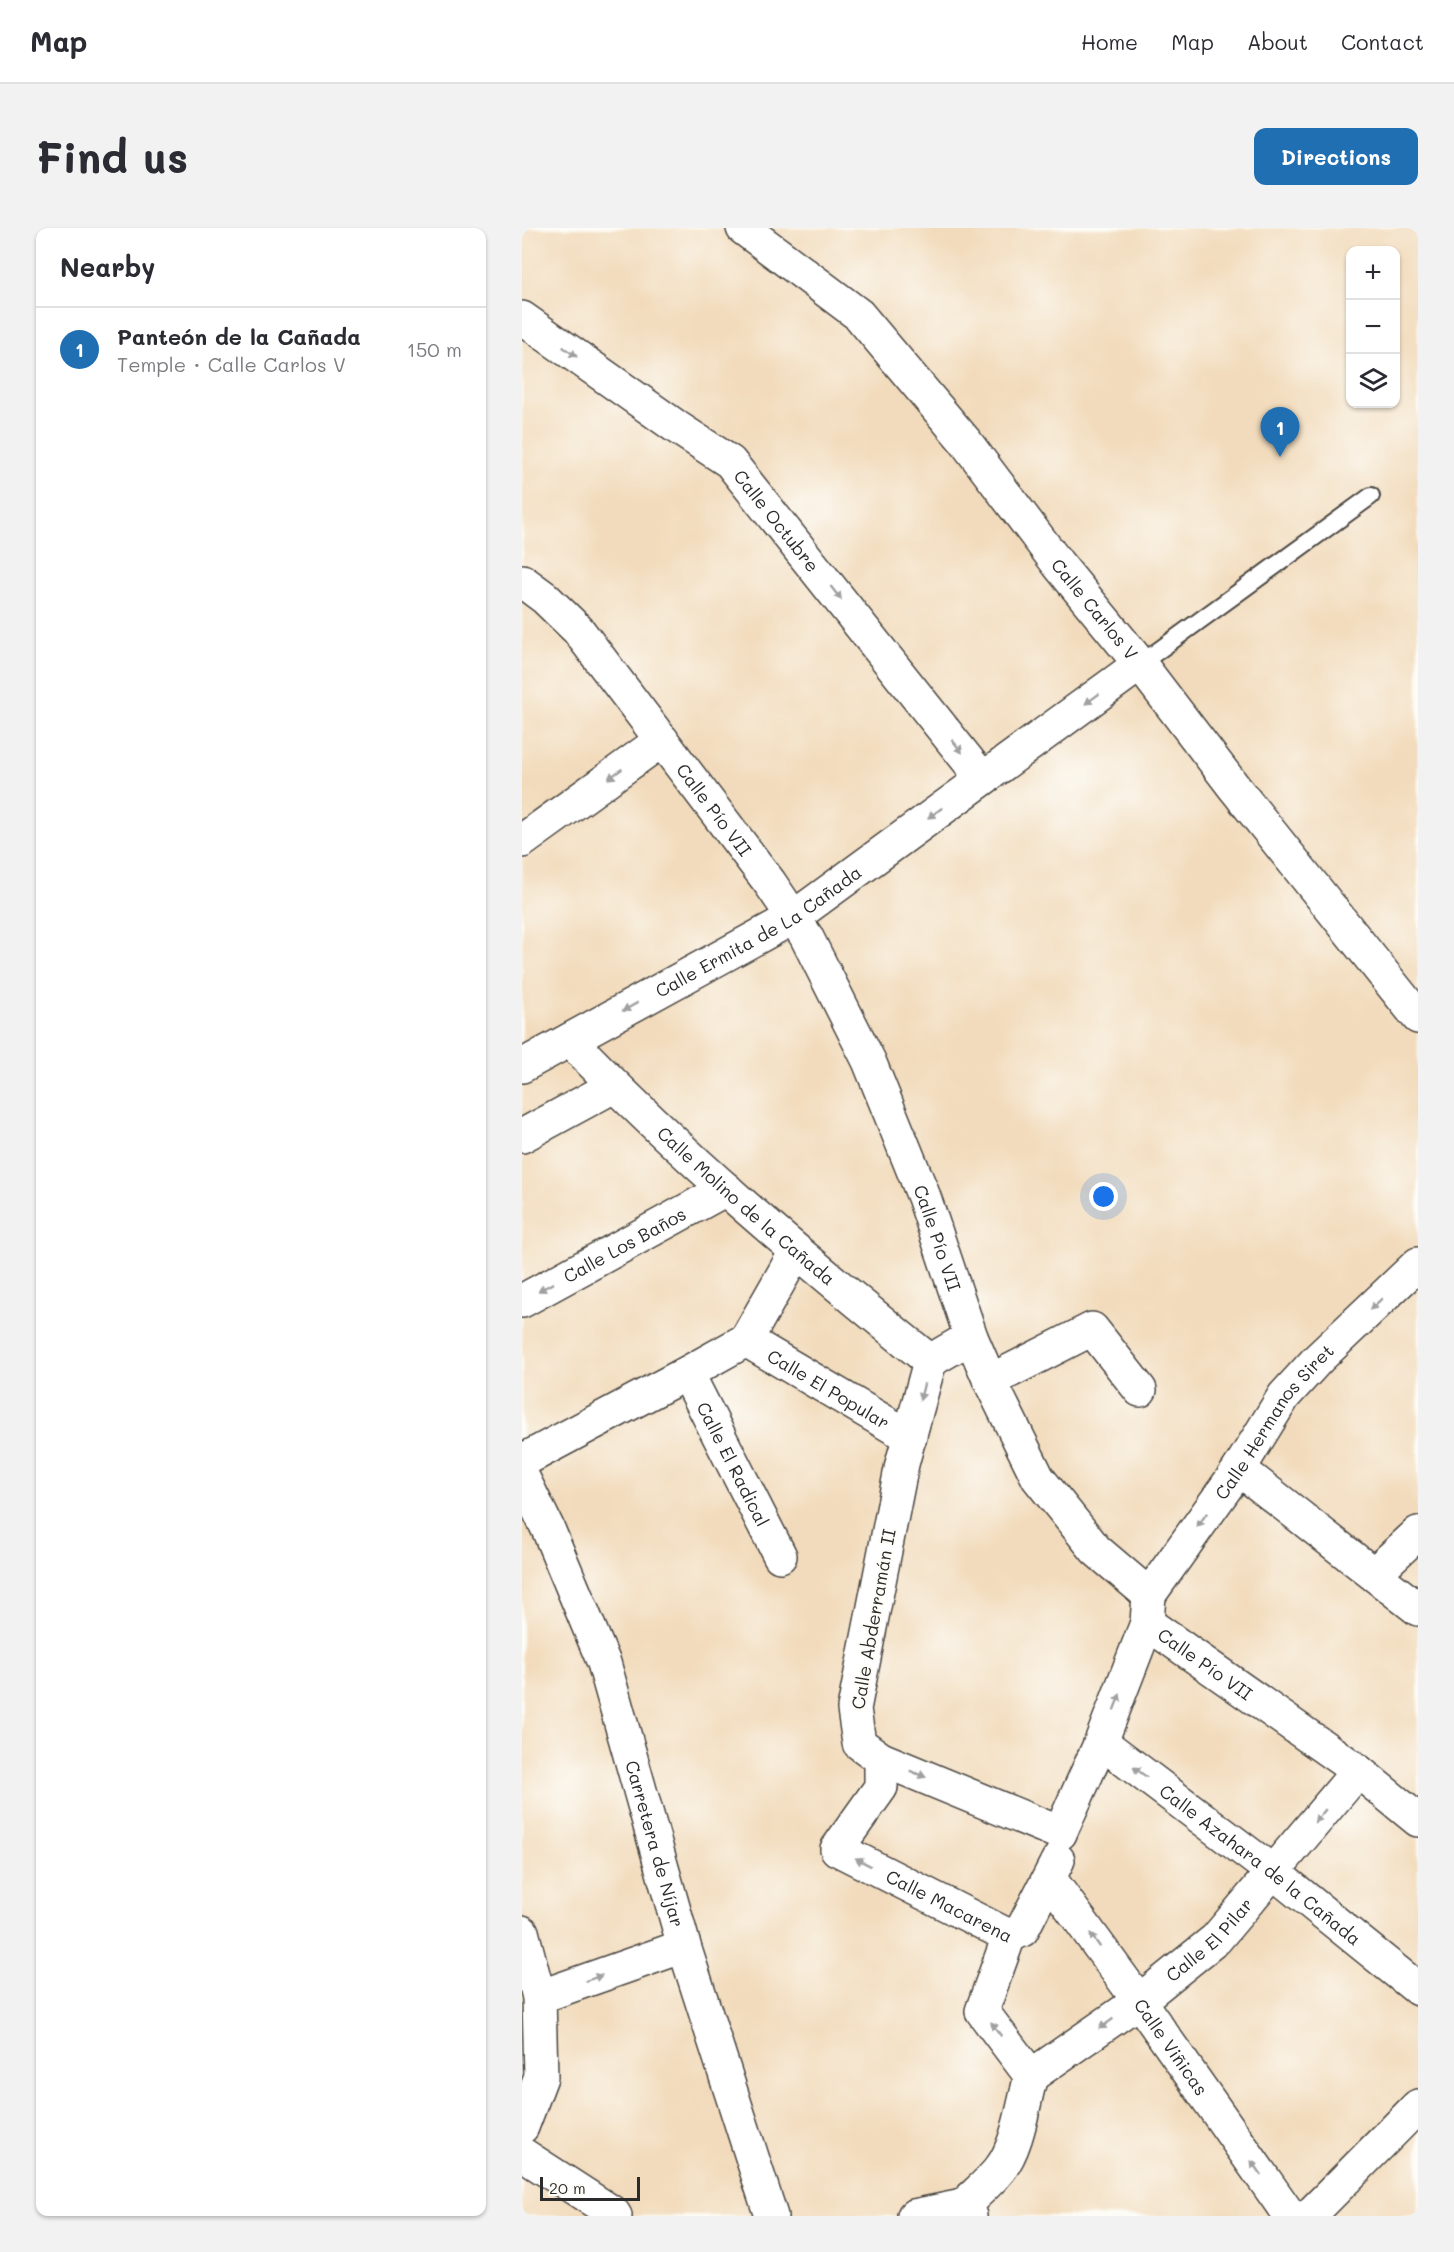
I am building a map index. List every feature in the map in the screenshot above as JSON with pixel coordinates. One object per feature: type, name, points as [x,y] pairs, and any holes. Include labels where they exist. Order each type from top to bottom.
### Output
[{"type":"street","name":"Calle Carlos V","points":[[743,228],[859,315],[965,441],[1058,564],[1140,664],[1234,787],[1418,1017]]},
{"type":"street","name":"Calle Octubre","points":[[522,318],[730,462],[982,778]]},
{"type":"street","name":"Calle Pío VII","points":[[530,596],[578,630],[806,936],[869,1061],[924,1197],[971,1337],[1038,1478],[1096,1550],[1148,1609],[1418,1820]]},
{"type":"street","name":"Calle Ermita de La Cañada","points":[[522,1066],[794,917],[1140,664]]},
{"type":"street","points":[[522,841],[662,740]]},
{"type":"street","name":"Calle Molino de la Cañada","points":[[570,1040],[614,1086],[796,1252],[930,1361]]},
{"type":"street","points":[[522,1136],[614,1086]]},
{"type":"street","name":"Calle Los Baños","points":[[522,1301],[726,1189]]},
{"type":"street","points":[[522,1461],[746,1340],[796,1252]]},
{"type":"street","name":"Calle Hermanos Siret","points":[[1009,1936],[1022,1930],[1050,1879],[1064,1845],[1060,1833],[1101,1742],[1148,1609],[1284,1396],[1317,1359],[1418,1263]]},
{"type":"street","points":[[990,1381],[1092,1329],[1140,1390]]},
{"type":"street","points":[[930,1361],[971,1337]]},
{"type":"street","name":"Calle El Popular","points":[[746,1340],[910,1437]]},
{"type":"street","name":"Calle Abderramán II","points":[[930,1361],[902,1464],[854,1708],[859,1743],[882,1759],[1060,1833]]},
{"type":"street","name":"Calle El Radical","points":[[687,1373],[780,1556]]},
{"type":"street","points":[[1239,1468],[1418,1609]]},
{"type":"street","name":"Carretera de Níjar","points":[[522,1476],[549,1529],[604,1663],[684,1946],[771,2216]]},
{"type":"street","points":[[1374,1574],[1418,1533]]},
{"type":"street","name":"Calle Azahara de la Cañada","points":[[1101,1742],[1273,1872],[1418,1989]]},
{"type":"street","name":"Calle Macarena","points":[[882,1759],[881,1787],[837,1849],[1009,1936],[982,2011],[1031,2076]]},
{"type":"street","name":"Calle El Pilar","points":[[1031,2076],[1139,2001],[1216,1939],[1358,1771]]},
{"type":"street","name":"Calle Viñicas","points":[[1050,1879],[1290,2216]]},
{"type":"street","points":[[522,1932],[539,1997],[541,2077],[522,2127]]},
{"type":"street","points":[[539,1997],[684,1946]]},
{"type":"street","points":[[914,2216],[966,2211],[1001,2168],[1010,2152],[1031,2076]]},
{"type":"street","points":[[1309,2216],[1418,2106]]},
{"type":"street","points":[[522,2154],[613,2212],[615,2216]]},
{"type":"lane","points":[[1140,664],[1371,496]]},
{"type":"place","name":"Panteón de la Cañada","points":[[1280,457]]}]
